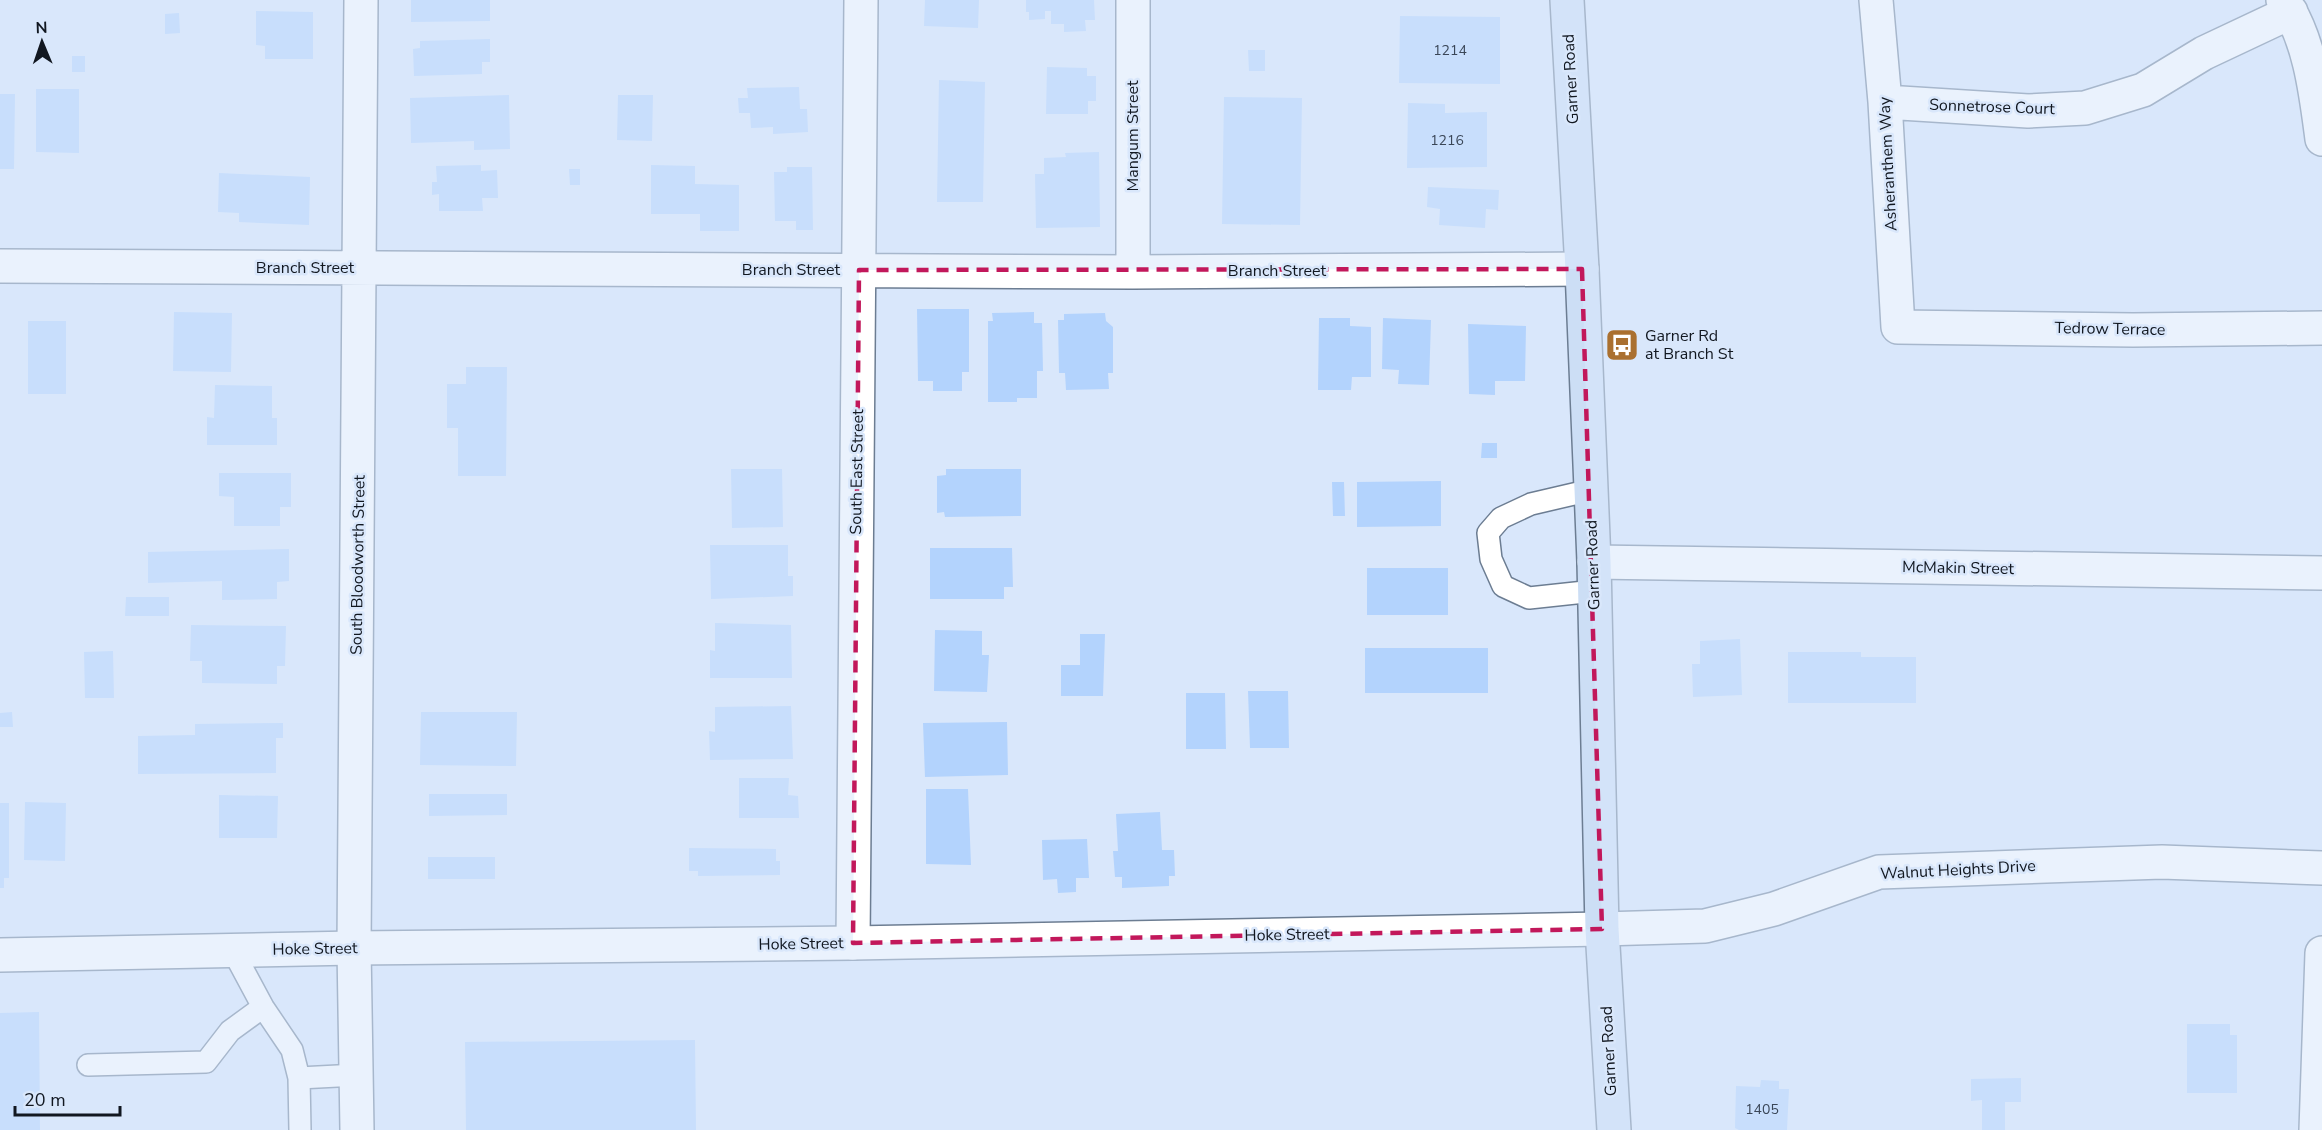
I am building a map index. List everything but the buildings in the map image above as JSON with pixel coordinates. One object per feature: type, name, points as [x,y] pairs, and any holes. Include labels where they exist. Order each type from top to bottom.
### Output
[{"type":"main road","name":"Garner Road","points":[[1567,0],[1582,269],[1594,576],[1602,929],[1614,1130]]},
{"type":"street","name":"South Bloodworth Street","points":[[357,1130],[354,948],[361,0]]},
{"type":"street","name":"South East Street","points":[[853,943],[861,0]]},
{"type":"street","name":"Mangum Street","points":[[1133,0],[1134,272]]},
{"type":"street","name":"Asheranthem Way","points":[[1876,0],[1885,102],[1898,327]]},
{"type":"street","name":"Sonnetrose Court","points":[[1885,102],[2028,111],[2085,108],[2143,90],[2287,6]]},
{"type":"street","points":[[2287,6],[2315,79],[2322,139]]},
{"type":"street","name":"Branch Street","points":[[0,266],[1134,272],[1582,269]]},
{"type":"street","name":"Tedrow Terrace","points":[[1898,327],[2133,330],[2322,328]]},
{"type":"street","name":"McMakin Street","points":[[1594,576],[2322,573]]},
{"type":"street","name":"Walnut Heights Drive","points":[[1602,929],[1705,926],[1774,909],[1879,872],[2162,862],[2322,868]]},
{"type":"street","name":"Hoke Street","points":[[0,955],[354,948],[853,943],[1602,929]]},
{"type":"street","points":[[2316,1130],[2322,953]]},
{"type":"lane","points":[[1591,489],[1531,504],[1501,518],[1488,534],[1491,559],[1503,586],[1529,598],[1594,576]]},
{"type":"lane","points":[[233,951],[263,1007],[292,1050],[298,1078],[300,1130]]},
{"type":"lane","points":[[88,1065],[206,1062],[230,1031],[263,1007]]},
{"type":"lane","points":[[298,1078],[357,1075]]},
{"type":"highlighted area","points":[[1582,269],[1602,929],[853,943],[859,270]]},
{"type":"place","name":"Garner Rd at Branch St","points":[[1622,345]]}]
